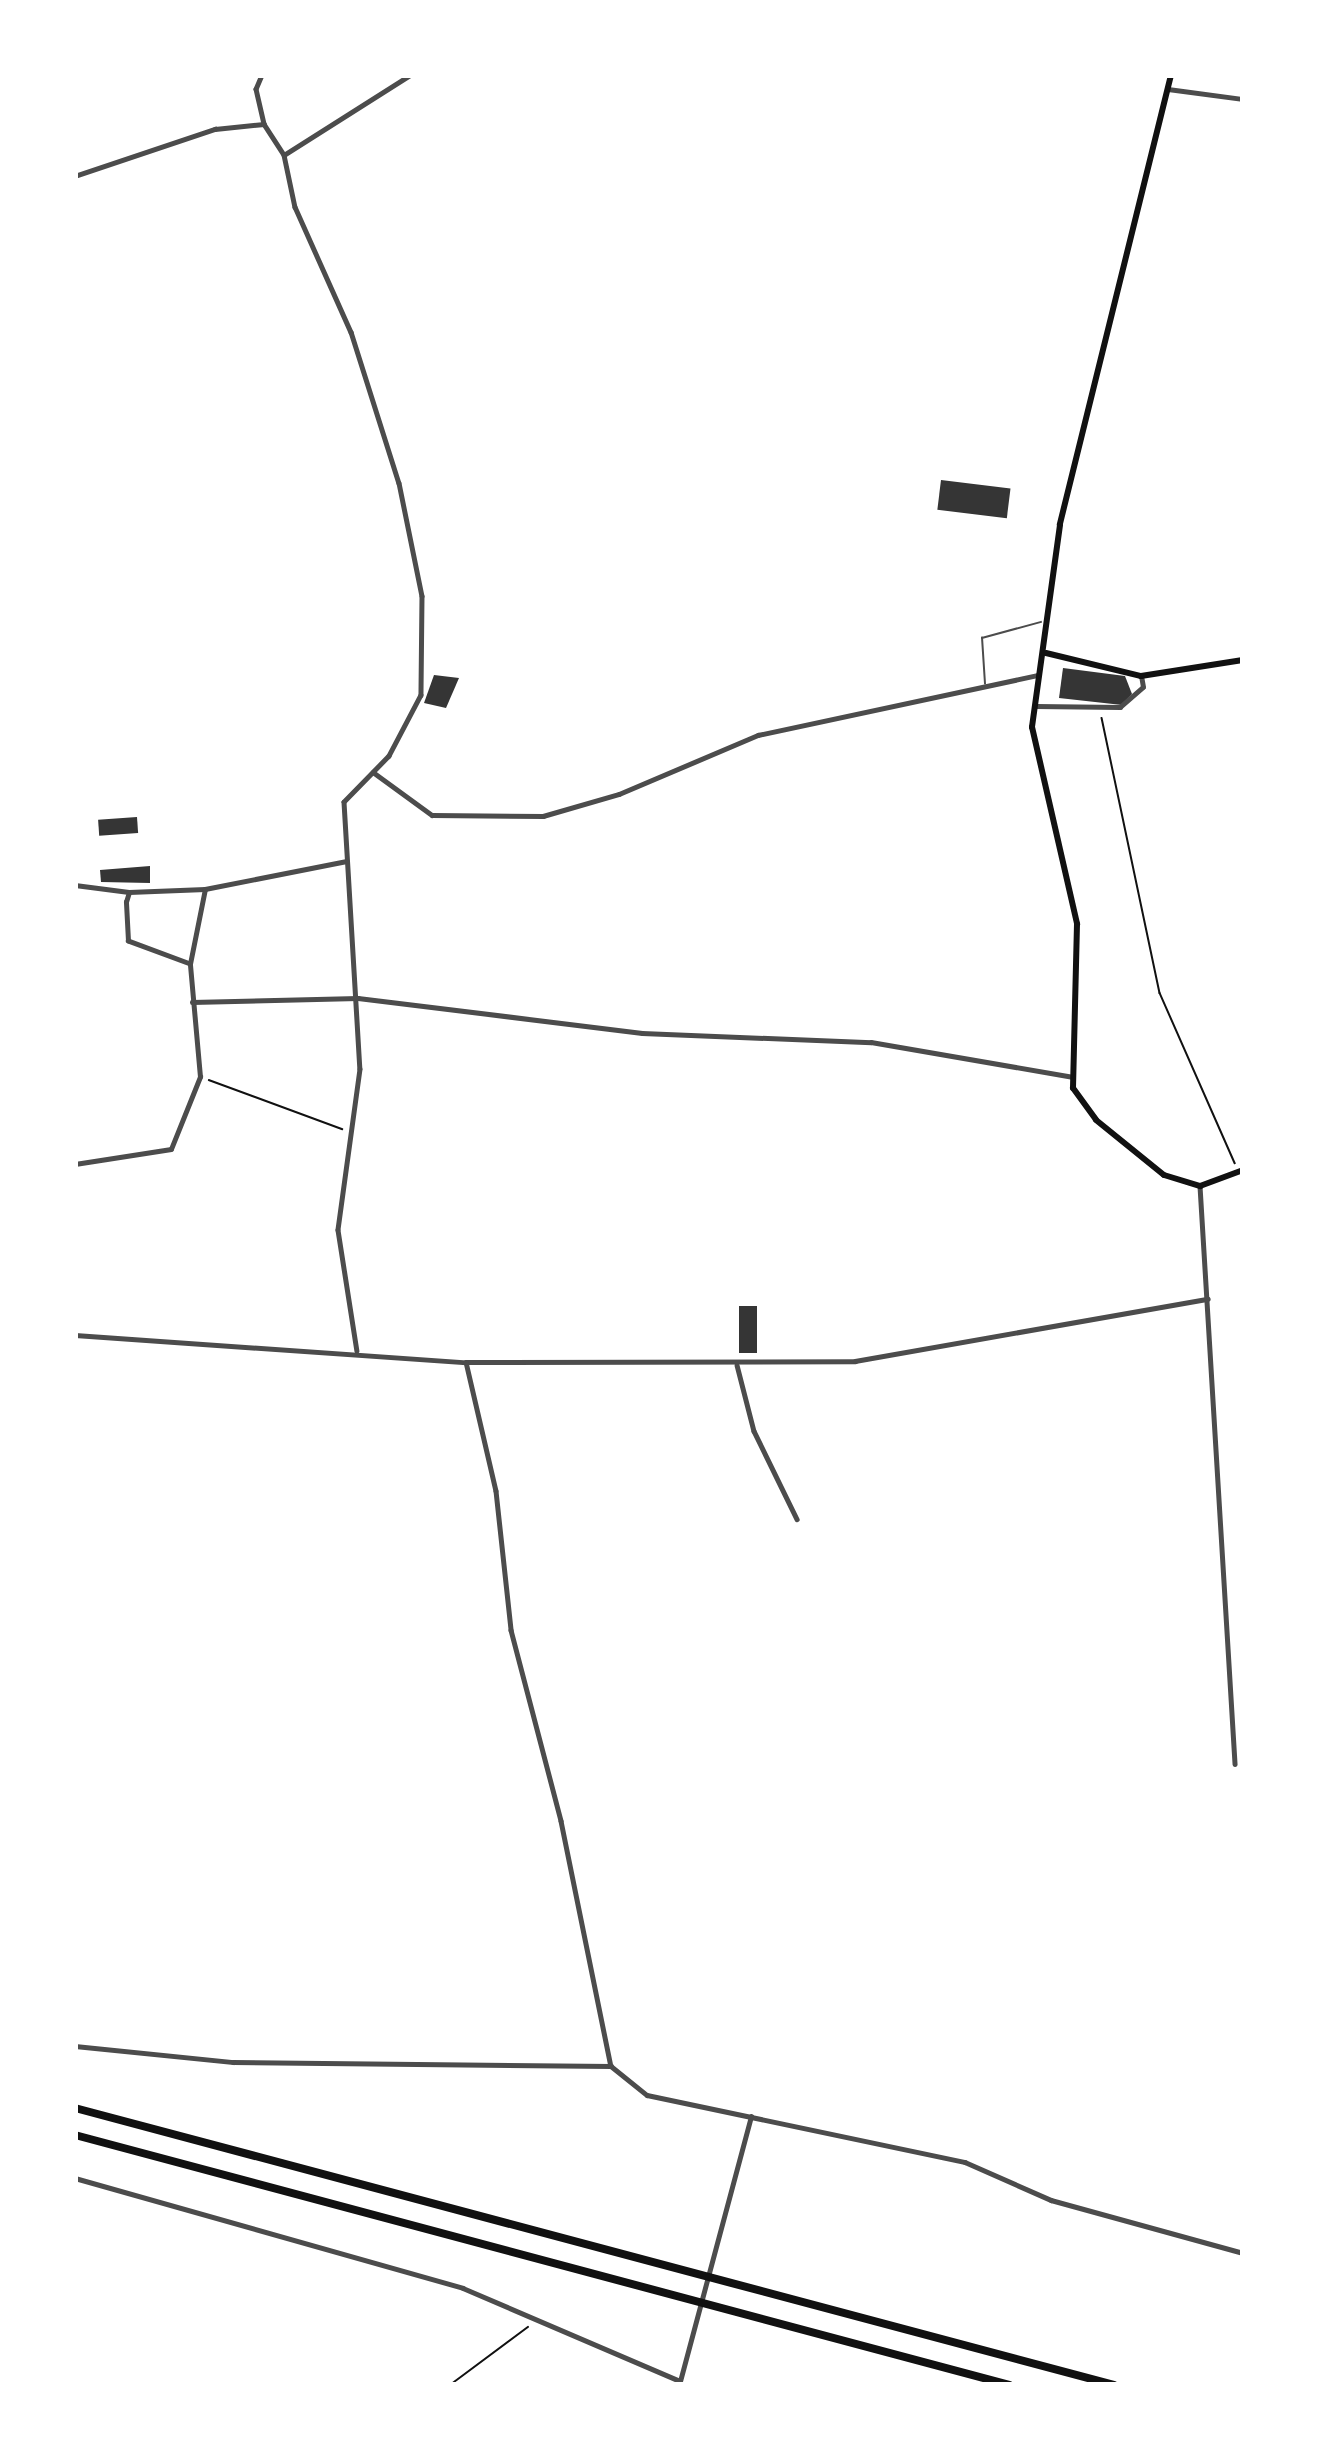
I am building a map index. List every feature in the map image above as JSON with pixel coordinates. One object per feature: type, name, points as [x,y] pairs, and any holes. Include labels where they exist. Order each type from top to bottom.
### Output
[{"type":"highway","points":[[75,2108],[1114,2385]]},
{"type":"highway","points":[[75,2135],[1009,2385]]},
{"type":"main road","points":[[1171,75],[1060,525],[1046,653],[1037,675],[1034,706],[1038,771],[1077,924],[1072,1077],[1096,1120],[1163,1175],[1199,1186],[1240,1170]]},
{"type":"main road","points":[[1046,653],[1141,676],[1243,660]]},
{"type":"street","points":[[262,75],[256,89],[264,124],[284,155],[295,207],[351,332],[399,483],[419,577],[421,695],[407,730],[344,802],[360,1069],[338,1231],[357,1351]]},
{"type":"street","points":[[284,155],[410,75]]},
{"type":"street","points":[[1168,89],[1243,99]]},
{"type":"street","points":[[75,176],[215,129],[264,124]]},
{"type":"street","points":[[373,772],[432,814],[543,816],[620,794],[758,735],[1037,675]]},
{"type":"street","points":[[1034,706],[1100,709],[1135,699],[1141,676]]},
{"type":"street","points":[[75,885],[128,892],[205,889],[348,861]]},
{"type":"street","points":[[75,1164],[171,1149],[200,1077],[190,964],[205,889]]},
{"type":"street","points":[[128,892],[128,941],[190,964]]},
{"type":"street","points":[[192,1002],[358,998],[642,1033],[871,1042],[1072,1077]]},
{"type":"street","points":[[1199,1186],[1235,1764]]},
{"type":"street","points":[[75,1335],[466,1362],[737,1365],[855,1361],[1208,1299]]},
{"type":"street","points":[[466,1362],[496,1492],[515,1648],[561,1821],[611,2066],[647,2096],[964,2162],[1051,2200],[1243,2253]]},
{"type":"street","points":[[737,1365],[754,1431],[797,1519]]},
{"type":"street","points":[[75,2046],[233,2062],[611,2066]]},
{"type":"street","points":[[75,2178],[349,2251],[463,2288],[680,2383],[751,2117]]},
{"type":"lane","points":[[985,684],[982,638],[1050,620]]},
{"type":"path","points":[[1100,709],[1160,993],[1240,1170]]},
{"type":"path","points":[[200,1077],[350,1132]]},
{"type":"path","points":[[450,2385],[534,2322]]},
{"type":"building","points":[[941,480],[1010,489],[1007,518],[937,510]]},
{"type":"building","points":[[1063,668],[1125,676],[1132,694],[1122,705],[1059,698]]},
{"type":"building","points":[[434,675],[459,678],[446,708],[424,703]]},
{"type":"building","points":[[137,817],[138,833],[99,836],[98,820]]},
{"type":"building","points":[[150,866],[150,883],[101,882],[100,870]]},
{"type":"building","points":[[739,1306],[757,1306],[757,1353],[739,1353]]}]
